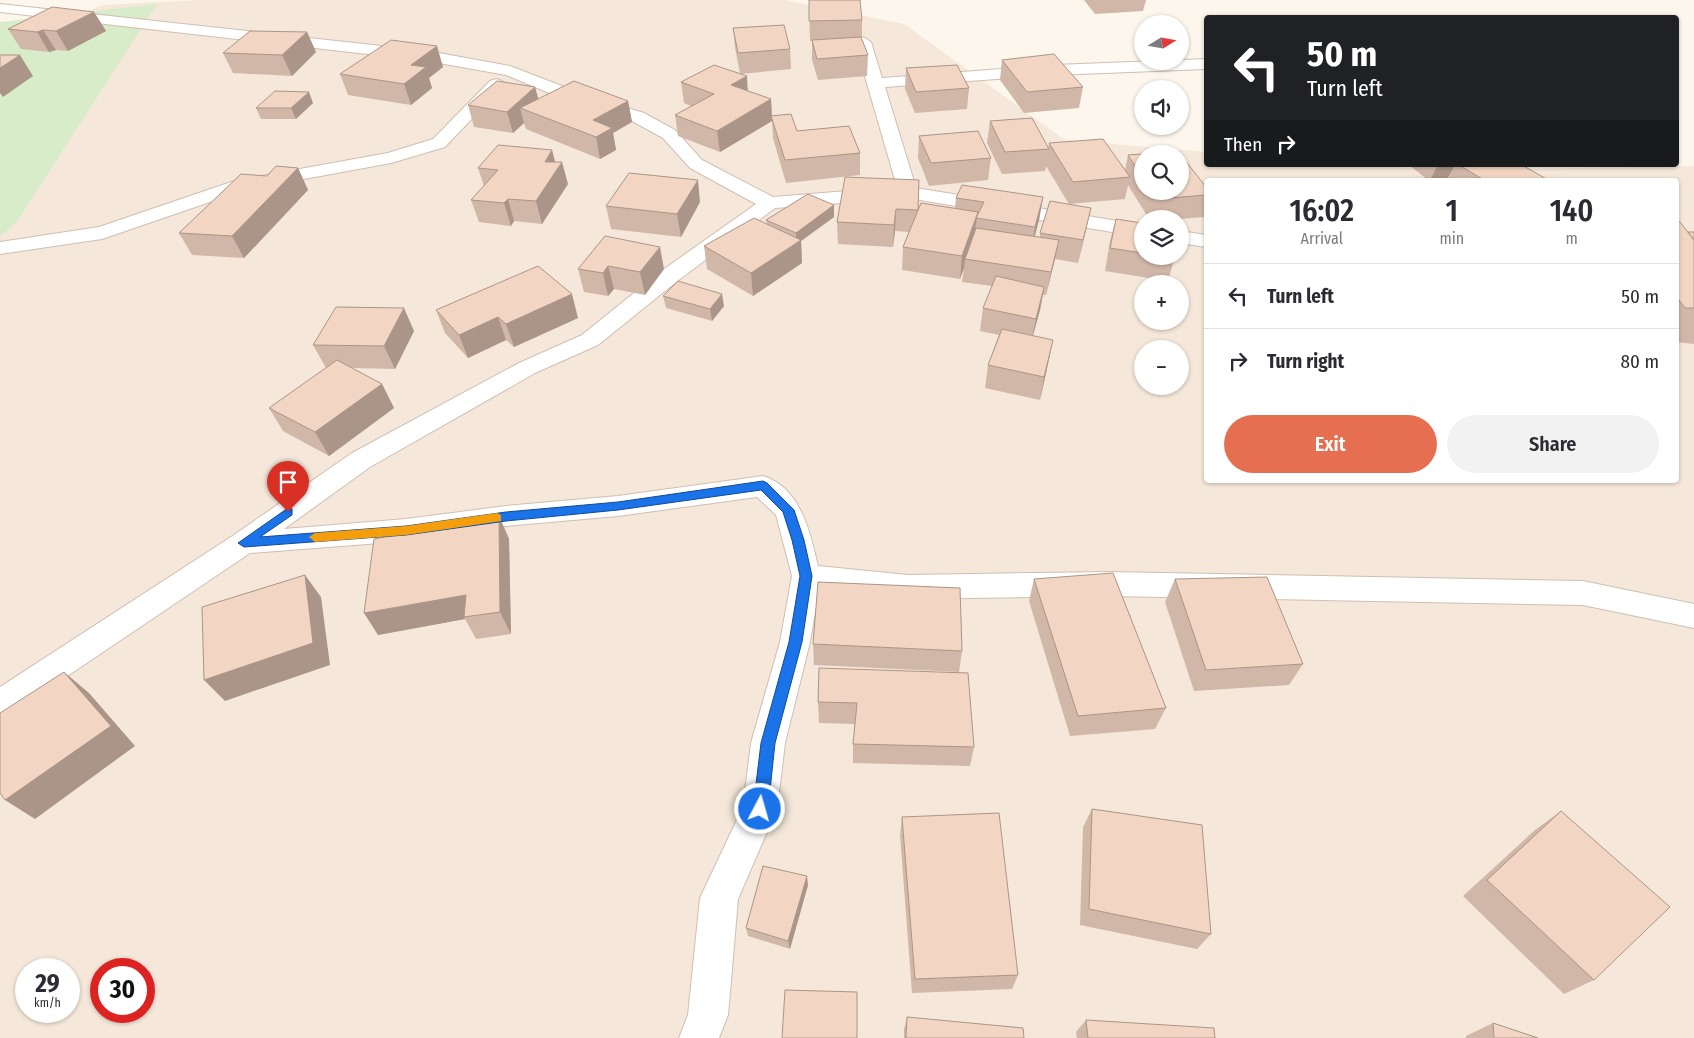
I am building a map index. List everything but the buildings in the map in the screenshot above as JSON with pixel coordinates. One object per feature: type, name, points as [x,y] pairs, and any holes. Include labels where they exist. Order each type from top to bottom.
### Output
[{"type":"street","points":[[0,8],[428,56],[510,71],[579,99],[638,117],[669,134],[696,164],[770,203],[908,192],[1134,229]]},
{"type":"street","points":[[863,42],[908,192]]},
{"type":"street","points":[[876,84],[1055,70],[1204,64]]},
{"type":"street","points":[[0,248],[102,233],[241,185],[391,158],[439,143],[510,71]]},
{"type":"street","points":[[0,704],[244,543],[361,460],[527,368],[590,340],[668,277],[770,203]]},
{"type":"street","points":[[1189,238],[1204,241]]},
{"type":"street","points":[[244,543],[406,530],[506,516],[618,506],[763,486],[788,510],[798,540],[806,576],[795,642],[768,743],[760,809],[719,898],[708,1015],[699,1038]]},
{"type":"street","points":[[806,576],[908,587],[1107,584],[1583,593],[1694,616]]},
{"type":"shaded area","points":[[199,0],[784,0],[904,24],[1065,140],[1134,146],[1134,200],[1189,200],[1189,151],[1204,152],[1204,167],[1401,167],[1439,170],[1694,166],[1694,1038],[0,1038],[0,46],[103,5]]},
{"type":"green space","points":[[157,4],[18,220],[0,237],[0,22]]},
{"type":"slow traffic","points":[[315,537],[406,530],[497,518]]},
{"type":"route","points":[[288,512],[244,543],[406,530],[506,516],[618,506],[763,486],[788,510],[798,540],[806,576],[795,642],[768,743],[760,809]]}]
